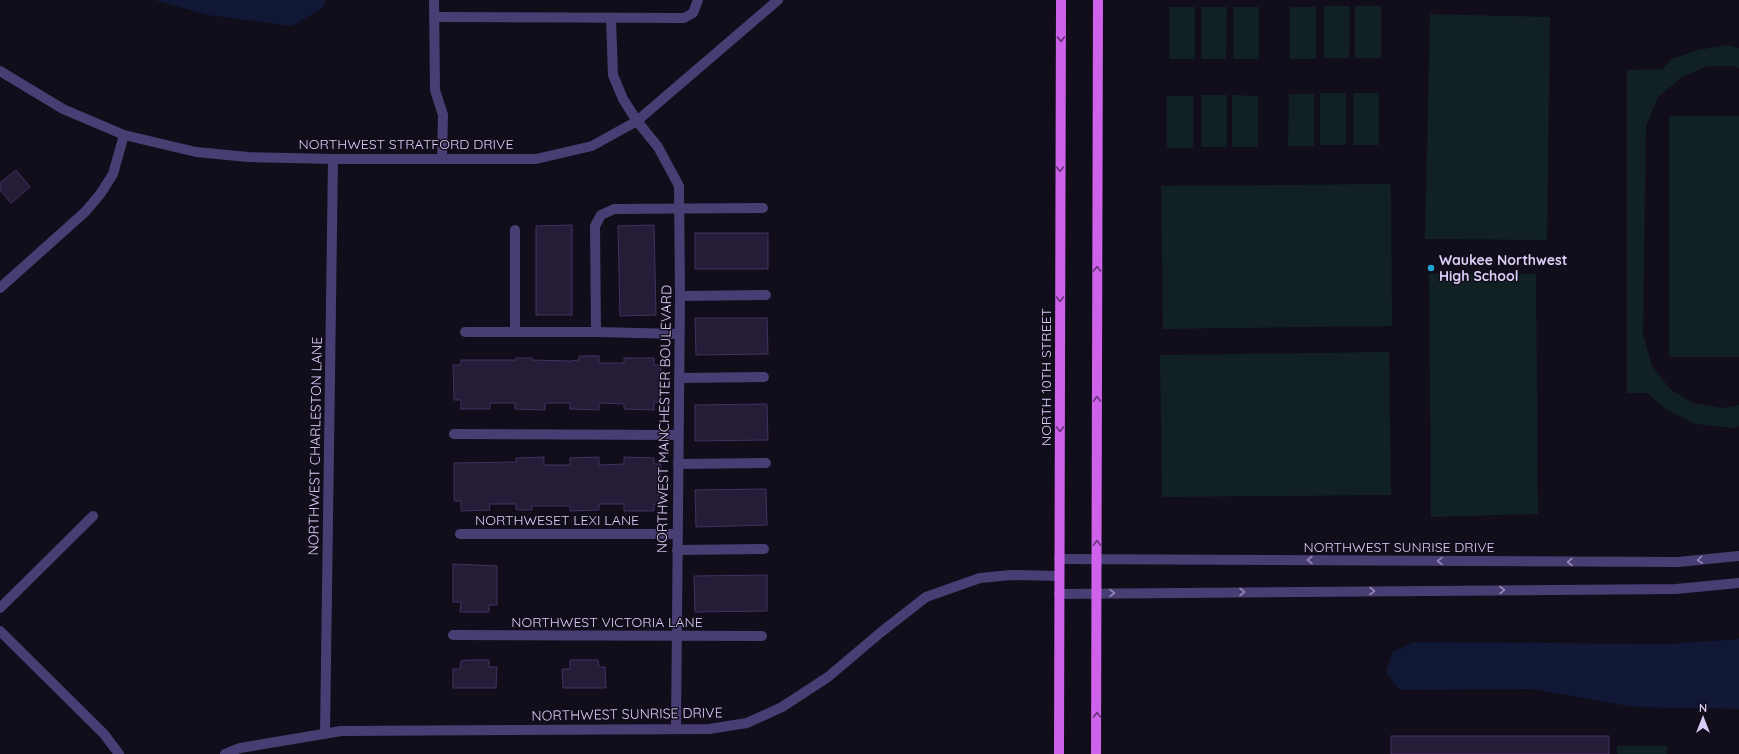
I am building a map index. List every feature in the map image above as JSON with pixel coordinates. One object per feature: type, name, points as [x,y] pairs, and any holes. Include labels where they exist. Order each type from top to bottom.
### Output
[{"type":"main road","name":"NORTH 10TH STREET","points":[[1059,754],[1061,0]]},
{"type":"main road","points":[[1096,754],[1098,0]]},
{"type":"street","points":[[434,0],[435,90],[443,115],[442,159]]},
{"type":"street","points":[[434,17],[684,18],[693,13],[698,0]]},
{"type":"street","name":"NORTHWEST STRATFORD DRIVE","points":[[0,71],[63,109],[124,135],[196,152],[248,157],[333,159],[536,159],[592,146],[637,121],[778,0]]},
{"type":"street","name":"NORTHWEST MANCHESTER BOULEVARD","points":[[611,18],[613,75],[623,99],[637,121],[658,146],[679,186],[680,296],[676,729]]},
{"type":"street","points":[[0,288],[85,212],[101,193],[113,174],[124,135]]},
{"type":"street","name":"NORTHWEST CHARLESTON LANE","points":[[325,734],[333,159]]},
{"type":"street","points":[[596,332],[595,226],[601,215],[614,209],[680,210],[763,208]]},
{"type":"street","points":[[515,332],[516,230]]},
{"type":"street","points":[[680,296],[766,295]]},
{"type":"street","points":[[465,332],[596,332],[679,334]]},
{"type":"street","points":[[679,378],[764,377]]},
{"type":"street","points":[[454,434],[678,435]]},
{"type":"street","points":[[678,464],[766,463]]},
{"type":"street","points":[[0,608],[93,516]]},
{"type":"street","name":"NORTHWESET LEXI LANE","points":[[460,534],[678,534]]},
{"type":"street","points":[[677,550],[764,549]]},
{"type":"street","name":"NORTHWEST SUNRISE DRIVE","points":[[1059,559],[1678,562],[1739,556]]},
{"type":"street","name":"NORTHWEST SUNRISE DRIVE","points":[[225,754],[240,748],[341,731],[710,729],[747,723],[782,706],[828,677],[880,633],[926,597],[980,578],[1011,575],[1059,576]]},
{"type":"street","points":[[1059,594],[1676,589],[1739,583]]},
{"type":"street","points":[[0,632],[104,734],[119,754]]},
{"type":"street","name":"NORTHWEST VICTORIA LANE","points":[[453,635],[762,636]]},
{"type":"shaded area","points":[[1324,6],[1350,6],[1349,58],[1324,58]]},
{"type":"shaded area","points":[[1355,6],[1381,6],[1381,58],[1355,58]]},
{"type":"shaded area","points":[[1169,7],[1195,7],[1195,59],[1169,59]]},
{"type":"shaded area","points":[[1201,7],[1227,7],[1226,59],[1201,59]]},
{"type":"shaded area","points":[[1233,7],[1259,7],[1259,59],[1233,59]]},
{"type":"shaded area","points":[[1290,7],[1316,7],[1316,59],[1290,59]]},
{"type":"shaded area","points":[[1430,14],[1550,17],[1547,240],[1425,239]]},
{"type":"shaded area","points":[[1728,45],[1739,48],[1739,68],[1734,66],[1708,66],[1682,77],[1658,97],[1646,126],[1643,334],[1652,366],[1670,389],[1693,403],[1722,408],[1739,405],[1739,426],[1735,428],[1696,424],[1664,408],[1647,393],[1627,393],[1627,70],[1662,69],[1672,59],[1698,50]]},
{"type":"shaded area","points":[[1320,93],[1346,93],[1346,145],[1320,145]]},
{"type":"shaded area","points":[[1353,93],[1379,93],[1379,145],[1353,145]]},
{"type":"shaded area","points":[[1289,94],[1314,94],[1314,146],[1288,146]]},
{"type":"shaded area","points":[[1201,95],[1227,95],[1227,147],[1201,147]]},
{"type":"shaded area","points":[[1232,95],[1258,96],[1258,147],[1232,147]]},
{"type":"shaded area","points":[[1167,96],[1193,96],[1193,148],[1167,148]]},
{"type":"shaded area","points":[[1669,116],[1739,116],[1739,357],[1669,357]]},
{"type":"shaded area","points":[[1391,184],[1392,326],[1163,329],[1161,186]]},
{"type":"shaded area","points":[[1429,274],[1536,274],[1538,514],[1431,517]]},
{"type":"shaded area","points":[[1389,352],[1391,495],[1162,497],[1160,355]]},
{"type":"shaded area","points":[[1617,746],[1667,746],[1667,754],[1617,754]]},
{"type":"water","points":[[154,0],[326,0],[323,8],[292,26],[208,15]]},
{"type":"water","points":[[1739,639],[1739,709],[1633,707],[1533,689],[1399,690],[1386,672],[1392,652],[1414,642],[1668,644]]},
{"type":"building","points":[[16,170],[30,187],[11,203],[0,190],[0,183]]},
{"type":"building","points":[[572,225],[572,315],[536,315],[536,226]]},
{"type":"building","points":[[654,225],[656,315],[620,316],[618,226]]},
{"type":"building","points":[[695,233],[768,233],[768,269],[695,269]]},
{"type":"building","points":[[695,318],[767,318],[768,354],[696,355]]},
{"type":"building","points":[[579,356],[599,356],[599,363],[624,363],[624,358],[654,358],[654,365],[661,365],[660,402],[654,402],[654,410],[624,409],[624,404],[599,403],[599,410],[570,409],[570,403],[545,403],[545,410],[515,409],[515,403],[490,403],[490,409],[461,409],[461,400],[454,400],[453,365],[461,365],[461,360],[516,360],[516,358],[532,358],[532,360],[570,361],[579,360]]},
{"type":"building","points":[[767,404],[768,440],[695,441],[695,405]]},
{"type":"building","points":[[544,457],[544,465],[570,465],[570,458],[599,457],[599,465],[624,464],[624,457],[654,458],[654,464],[661,464],[660,504],[654,504],[654,511],[624,511],[624,504],[599,504],[599,510],[570,511],[570,506],[532,506],[532,510],[516,510],[516,504],[489,504],[490,510],[461,511],[461,501],[454,501],[454,463],[516,462],[516,458]]},
{"type":"building","points":[[766,489],[767,525],[696,527],[695,490]]},
{"type":"building","points":[[453,564],[497,566],[497,605],[489,605],[489,612],[460,612],[461,602],[453,602]]},
{"type":"building","points":[[767,575],[767,611],[695,612],[694,576]]},
{"type":"building","points":[[489,660],[489,667],[497,667],[496,688],[453,688],[453,669],[460,669],[461,661]]},
{"type":"building","points":[[570,660],[598,660],[599,667],[605,667],[606,688],[563,688],[562,669],[570,669]]},
{"type":"building","points":[[1391,736],[1609,736],[1609,754],[1391,754]]},
{"type":"place","name":"Waukee Northwest High School","points":[[1431,268]]}]
